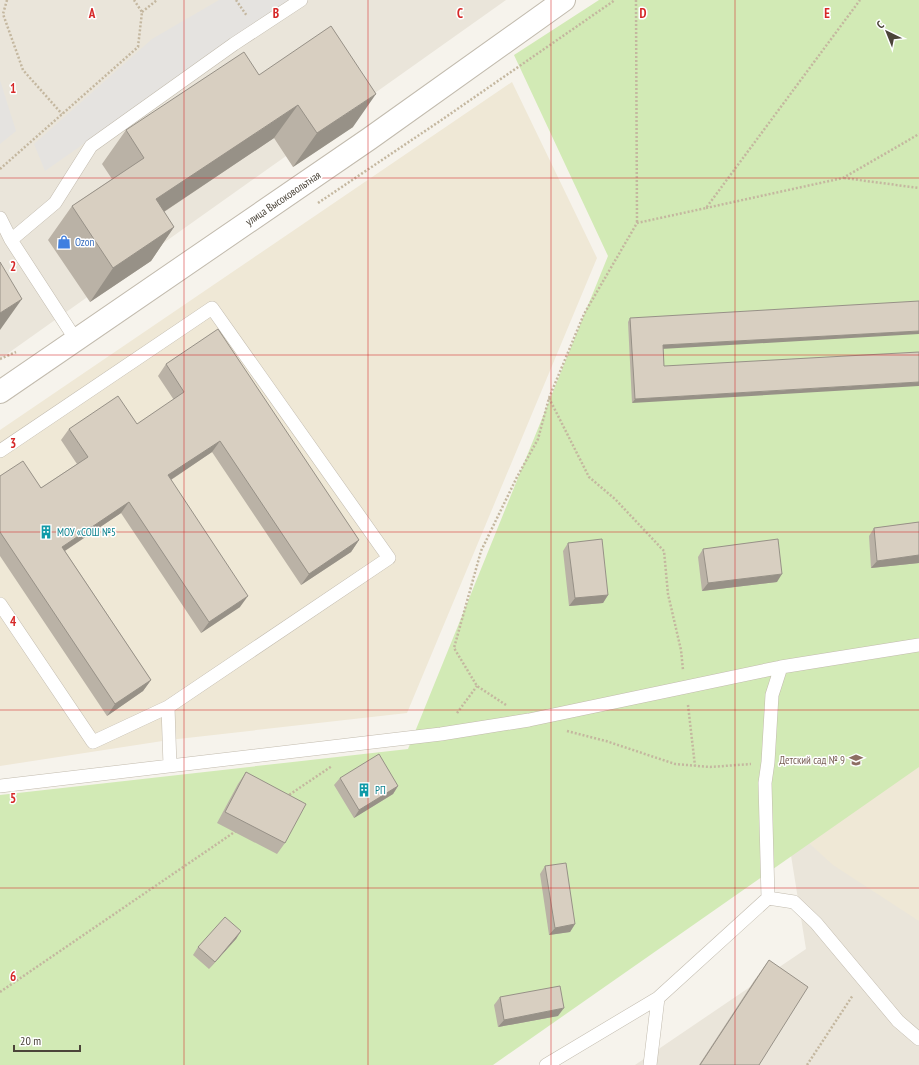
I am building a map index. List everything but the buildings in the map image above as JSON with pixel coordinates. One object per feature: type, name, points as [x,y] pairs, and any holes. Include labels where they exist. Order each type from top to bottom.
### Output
[{"type":"street","name":"улица Высоковольтная","points":[[0,392],[369,139],[564,0]]},
{"type":"lane","points":[[11,240],[55,203],[91,146],[234,44],[301,0]]},
{"type":"lane","points":[[0,218],[11,240],[76,340]]},
{"type":"lane","points":[[0,451],[212,308],[389,558],[168,707],[93,742],[0,604]]},
{"type":"lane","points":[[0,786],[441,734],[529,720],[781,667],[919,645]]},
{"type":"lane","points":[[548,1064],[658,998],[768,898],[765,782],[768,762],[772,695],[781,667]]},
{"type":"lane","points":[[168,707],[170,766]]},
{"type":"lane","points":[[768,898],[794,902],[816,923],[898,1022],[919,1040]]},
{"type":"lane","points":[[650,1065],[658,998]]},
{"type":"path","points":[[7,0],[3,14],[23,70],[62,114]]},
{"type":"path","points":[[0,169],[138,47],[142,12],[134,0]]},
{"type":"path","points":[[142,12],[157,0]]},
{"type":"path","points":[[636,0],[637,223],[584,314],[549,398],[538,440],[517,477],[481,551],[454,648],[477,686],[529,720],[675,764],[710,767],[768,762]]},
{"type":"path","points":[[706,208],[860,0]]},
{"type":"path","points":[[637,223],[843,178],[919,134]]},
{"type":"path","points":[[843,178],[919,188]]},
{"type":"path","points":[[0,359],[18,352]]},
{"type":"path","points":[[549,398],[589,477],[615,499],[664,551],[668,594],[686,687],[695,766]]},
{"type":"path","points":[[441,734],[477,686]]},
{"type":"path","points":[[280,801],[332,765]]},
{"type":"path","points":[[0,992],[241,828]]},
{"type":"path","points":[[807,1065],[854,994]]},
{"type":"shaded area","points":[[0,0],[506,0],[0,359]]},
{"type":"shaded area","points":[[219,0],[292,0],[236,37],[45,171],[34,144],[152,39]]},
{"type":"shaded area","points":[[0,80],[16,131],[0,144]]},
{"type":"shaded area","points":[[512,82],[597,258],[407,713],[169,740],[0,766],[0,430]]},
{"type":"shaded area","points":[[919,503],[919,1065],[635,1065],[806,949],[761,668]]},
{"type":"shaded area","name":"Детский сад № 9","points":[[919,658],[919,921],[833,865],[798,833]]},
{"type":"green space","points":[[599,0],[919,0],[919,767],[493,1065],[0,1065],[0,795],[408,749],[608,256],[514,55]]},
{"type":"place","name":"Ozon","points":[[64,242]]},
{"type":"place","name":"МОУ «СОШ №5","points":[[46,532]]},
{"type":"place","name":"Детский сад № 9","points":[[856,760]]},
{"type":"place","name":"РП","points":[[364,790]]}]
